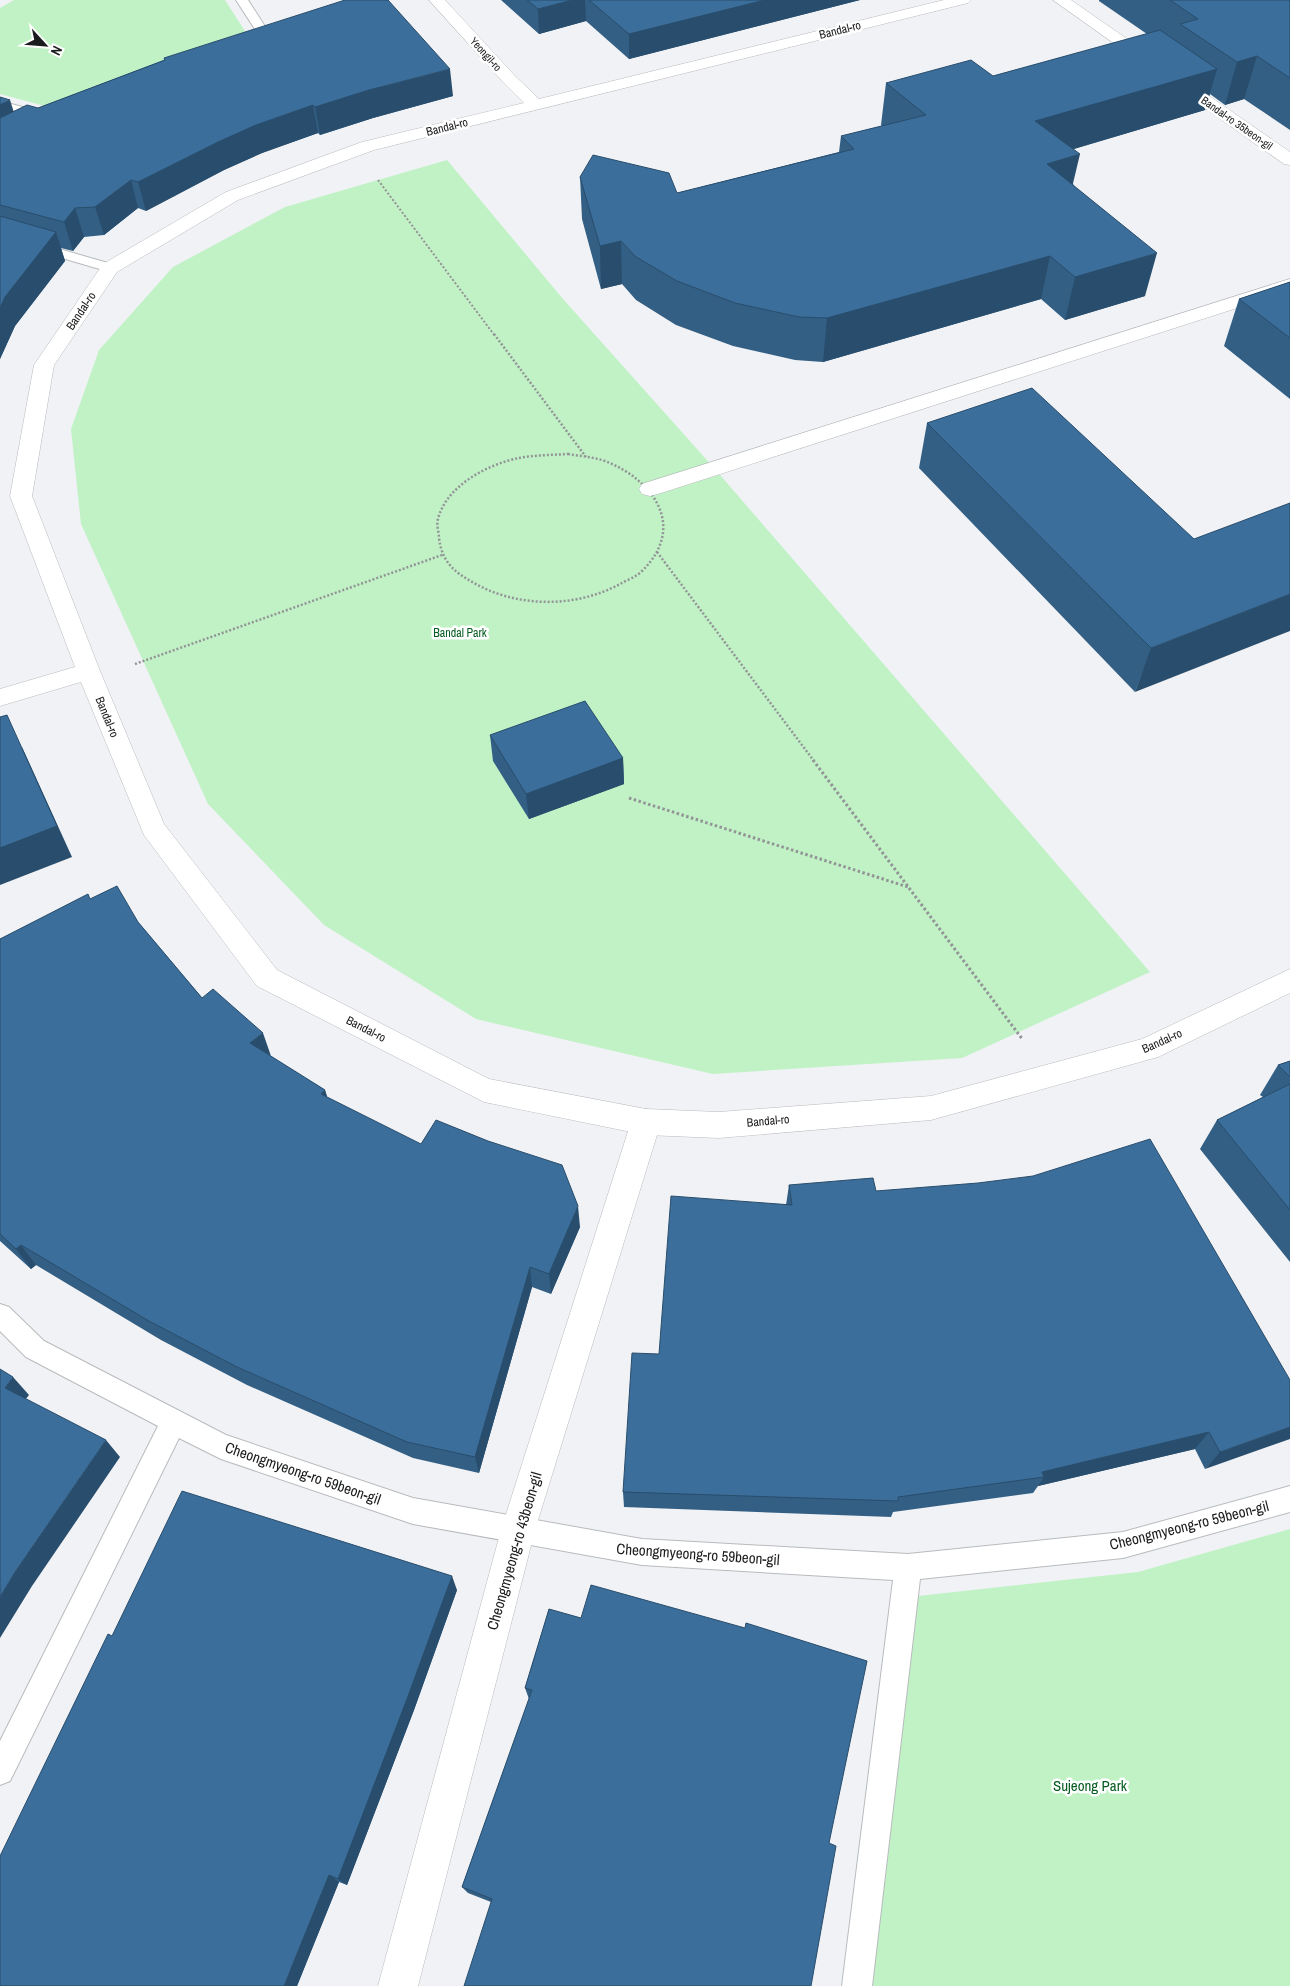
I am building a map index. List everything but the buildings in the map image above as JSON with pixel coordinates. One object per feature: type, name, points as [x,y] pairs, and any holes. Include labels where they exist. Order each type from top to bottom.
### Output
[{"type":"street","name":"Yeongil-ro","points":[[437,0],[509,79],[536,105]]},
{"type":"street","name":"Bandal-ro","points":[[963,0],[368,146],[232,196],[110,268],[44,365],[21,496],[88,672],[153,828],[267,978],[484,1090],[646,1122],[719,1125],[931,1108],[1148,1049],[1290,980]]},
{"type":"street","name":"Bandal-ro 35beon-gil","points":[[1061,0],[1290,160]]},
{"type":"street","points":[[1269,145],[1290,139]]},
{"type":"street","points":[[650,489],[1290,285]]},
{"type":"street","points":[[0,698],[88,672]]},
{"type":"street","name":"Cheongmyeong-ro 43beon-gil","points":[[398,1986],[518,1530],[646,1122]]},
{"type":"lane","points":[[239,48],[267,39],[242,0]]},
{"type":"lane","points":[[0,105],[54,117],[33,127]]},
{"type":"lane","points":[[0,236],[110,268]]},
{"type":"lane","name":"Cheongmyeong-ro 59beon-gil","points":[[0,1315],[35,1349],[221,1446],[413,1511],[642,1552],[908,1567],[1123,1545],[1290,1499]]},
{"type":"lane","points":[[0,1771],[174,1421]]},
{"type":"lane","points":[[858,1986],[908,1567]]},
{"type":"path","points":[[378,179],[587,458]]},
{"type":"path","points":[[568,454],[587,458],[604,461],[631,473],[650,489],[663,512],[665,526],[661,546],[643,570],[613,589],[575,600],[540,602],[496,595],[462,577],[442,555],[437,520],[446,500],[468,479],[497,464],[528,456],[568,454]]},
{"type":"path","points":[[657,552],[1023,1040]]},
{"type":"path","points":[[135,664],[442,555]]},
{"type":"path","points":[[628,798],[908,887]]},
{"type":"green space","points":[[14,0],[225,0],[250,39],[56,109],[0,94],[0,8]]},
{"type":"green space","name":"Bandal Park","points":[[447,160],[563,299],[714,468],[1150,972],[962,1058],[713,1074],[476,1019],[324,925],[208,804],[81,524],[71,429],[99,350],[173,267],[285,207]]},
{"type":"green space","name":"Sujeong Park","points":[[1290,1529],[1290,1986],[856,1986],[918,1596],[1138,1572]]}]
